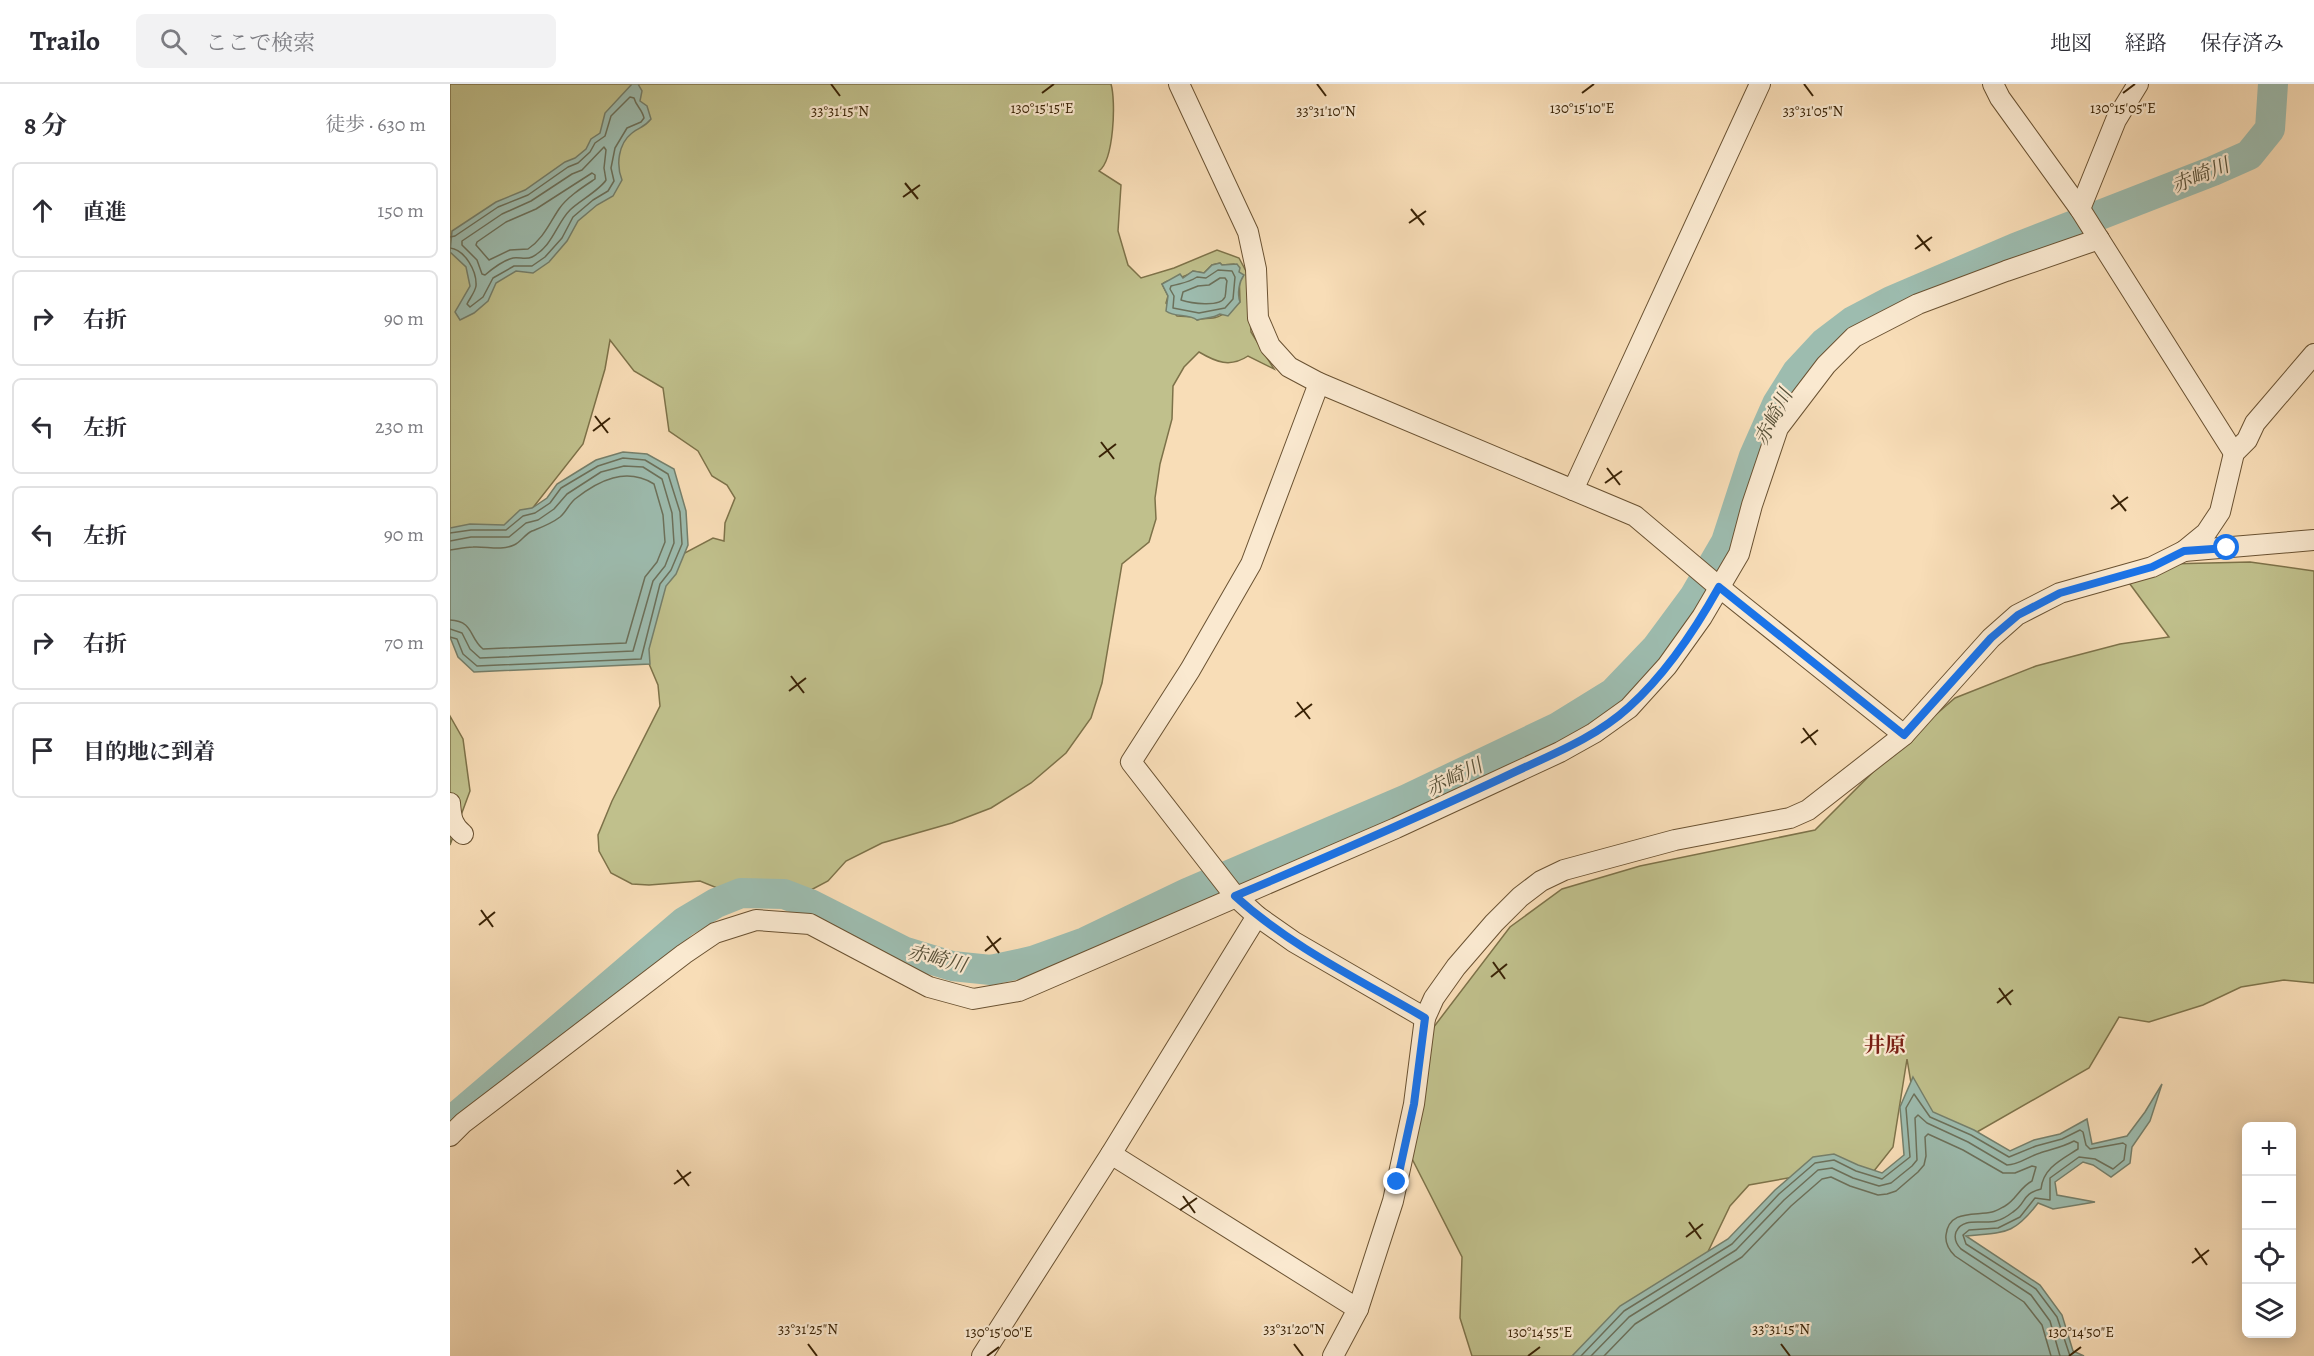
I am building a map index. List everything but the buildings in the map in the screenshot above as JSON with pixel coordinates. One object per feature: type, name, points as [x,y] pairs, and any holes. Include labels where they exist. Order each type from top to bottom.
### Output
[{"type":"street","points":[[1179,84],[1248,232],[1256,269],[1258,318],[1270,346],[1289,367],[1319,383],[1635,516],[1719,587],[1904,735]]},
{"type":"street","points":[[1573,490],[1760,84]]},
{"type":"street","points":[[1994,84],[2000,98],[2080,209],[2234,453]]},
{"type":"street","points":[[2080,209],[2116,120],[2138,84]]},
{"type":"street","points":[[450,1136],[463,1123],[684,954],[715,933],[756,920],[810,924],[929,987],[973,999],[1019,991],[1396,828],[1560,752],[1594,733],[1629,708],[1667,666],[1702,617],[1739,554],[1752,505],[1778,428],[1826,365],[1854,337],[1918,304],[2099,239]]},
{"type":"street","points":[[1333,1356],[1358,1309],[1393,1201],[1414,1104],[1425,1018],[1434,998],[1456,967],[1500,917],[1542,881],[1563,870],[1676,840],[1790,818],[1808,810],[1904,735],[1991,638],[2018,615],[2060,593],[2152,567],[2184,551],[2206,533],[2220,512],[2234,453],[2247,440],[2255,423],[2314,354]]},
{"type":"street","points":[[1319,383],[1251,564],[1190,670],[1131,762],[1235,896],[1257,916],[1294,942],[1425,1018]]},
{"type":"street","points":[[2184,551],[2314,540]]},
{"type":"street","points":[[450,803],[451,818],[455,827],[463,834]]},
{"type":"street","points":[[982,1356],[1111,1154],[1257,916]]},
{"type":"street","points":[[1111,1154],[1358,1309]]},
{"type":"green space","points":[[450,84],[1111,84],[1113,116],[1111,143],[1104,165],[1099,171],[1121,185],[1118,231],[1128,265],[1141,278],[1174,268],[1217,250],[1239,258],[1247,273],[1251,332],[1274,369],[1248,356],[1229,363],[1211,359],[1199,352],[1184,367],[1173,386],[1172,419],[1160,464],[1155,498],[1156,519],[1149,542],[1122,564],[1102,683],[1091,718],[1066,753],[1031,783],[991,808],[952,823],[882,843],[846,861],[828,881],[809,891],[772,902],[747,900],[700,881],[632,884],[611,873],[599,851],[598,835],[612,801],[660,706],[658,685],[644,652],[657,587],[679,556],[713,538],[724,541],[725,523],[735,498],[727,485],[712,476],[698,451],[669,431],[663,388],[634,371],[610,340],[605,369],[583,444],[524,519],[507,530],[450,537]],"holes":[[[1220,263],[1222,265],[1234,264],[1239,272],[1240,302],[1213,318],[1197,320],[1194,317],[1177,316],[1166,303],[1168,296],[1162,284],[1193,271],[1204,273],[1212,265]]]},
{"type":"green space","points":[[2250,562],[2314,571],[2314,983],[2284,980],[2241,987],[2203,1005],[2149,1022],[2119,1017],[2089,1068],[1963,1140],[1915,1107],[1907,1059],[1893,1147],[1862,1186],[1828,1171],[1749,1185],[1730,1206],[1703,1262],[1590,1356],[1472,1356],[1460,1318],[1462,1257],[1405,1145],[1433,1028],[1510,927],[1562,889],[1640,866],[1815,830],[1896,749],[1955,698],[2036,666],[2120,644],[2169,637],[2127,580],[2168,564]]},
{"type":"green space","points":[[450,716],[463,739],[470,791],[450,845]]},
{"type":"water","points":[[632,84],[638,84],[642,91],[640,101],[647,106],[651,119],[627,138],[621,149],[619,168],[622,180],[613,196],[597,205],[578,221],[567,241],[549,262],[533,273],[516,271],[496,283],[488,301],[474,313],[460,320],[455,312],[470,286],[466,267],[450,252],[452,231],[496,202],[525,190],[565,162],[575,158],[586,149],[591,139],[600,133],[605,113]]},
{"type":"water","points":[[1220,263],[1222,265],[1237,264],[1240,268],[1239,272],[1244,275],[1239,288],[1240,302],[1228,316],[1220,314],[1197,320],[1166,311],[1168,296],[1162,284],[1180,274],[1183,278],[1193,271],[1204,273],[1212,265]]},
{"type":"water","points":[[623,452],[647,454],[674,469],[686,511],[688,545],[676,574],[666,586],[649,649],[650,664],[474,672],[458,657],[450,637],[450,528],[470,524],[504,525],[520,510],[532,508],[547,498],[557,484],[596,460]]},
{"type":"water","points":[[1913,1077],[1933,1112],[1974,1130],[2010,1151],[2034,1140],[2060,1134],[2087,1119],[2092,1144],[2127,1136],[2162,1084],[2150,1121],[2132,1147],[2130,1163],[2111,1177],[2093,1165],[2083,1162],[2055,1182],[2057,1195],[2095,1202],[2053,1209],[2038,1203],[2022,1222],[2014,1227],[1999,1233],[1966,1236],[2040,1285],[2062,1315],[2073,1351],[2084,1356],[1572,1356],[1620,1306],[1728,1239],[1775,1190],[1813,1157],[1834,1154],[1882,1173],[1904,1155],[1900,1107]]},
{"type":"waterway","name":"赤崎川","points":[[450,1122],[684,922],[716,903],[741,893],[784,894],[810,904],[903,951],[952,966],[991,970],[1032,961],[1085,942],[1187,893],[1407,799],[1558,727],[1613,693],[1657,647],[1694,597],[1726,542],[1754,456],[1777,404],[1797,372],[1824,343],[1853,321],[1891,301],[2015,248],[2249,155],[2270,129],[2273,84]]},
{"type":"district","name":"井原","points":[[1885,1045]]},
{"type":"route","points":[[1397,1182],[1414,1104],[1425,1018],[1294,942],[1257,916],[1235,896],[1396,828],[1560,752],[1594,733],[1629,708],[1667,666],[1702,617],[1719,587],[1904,735],[1991,638],[2018,615],[2060,593],[2152,567],[2184,551],[2227,548]]}]
